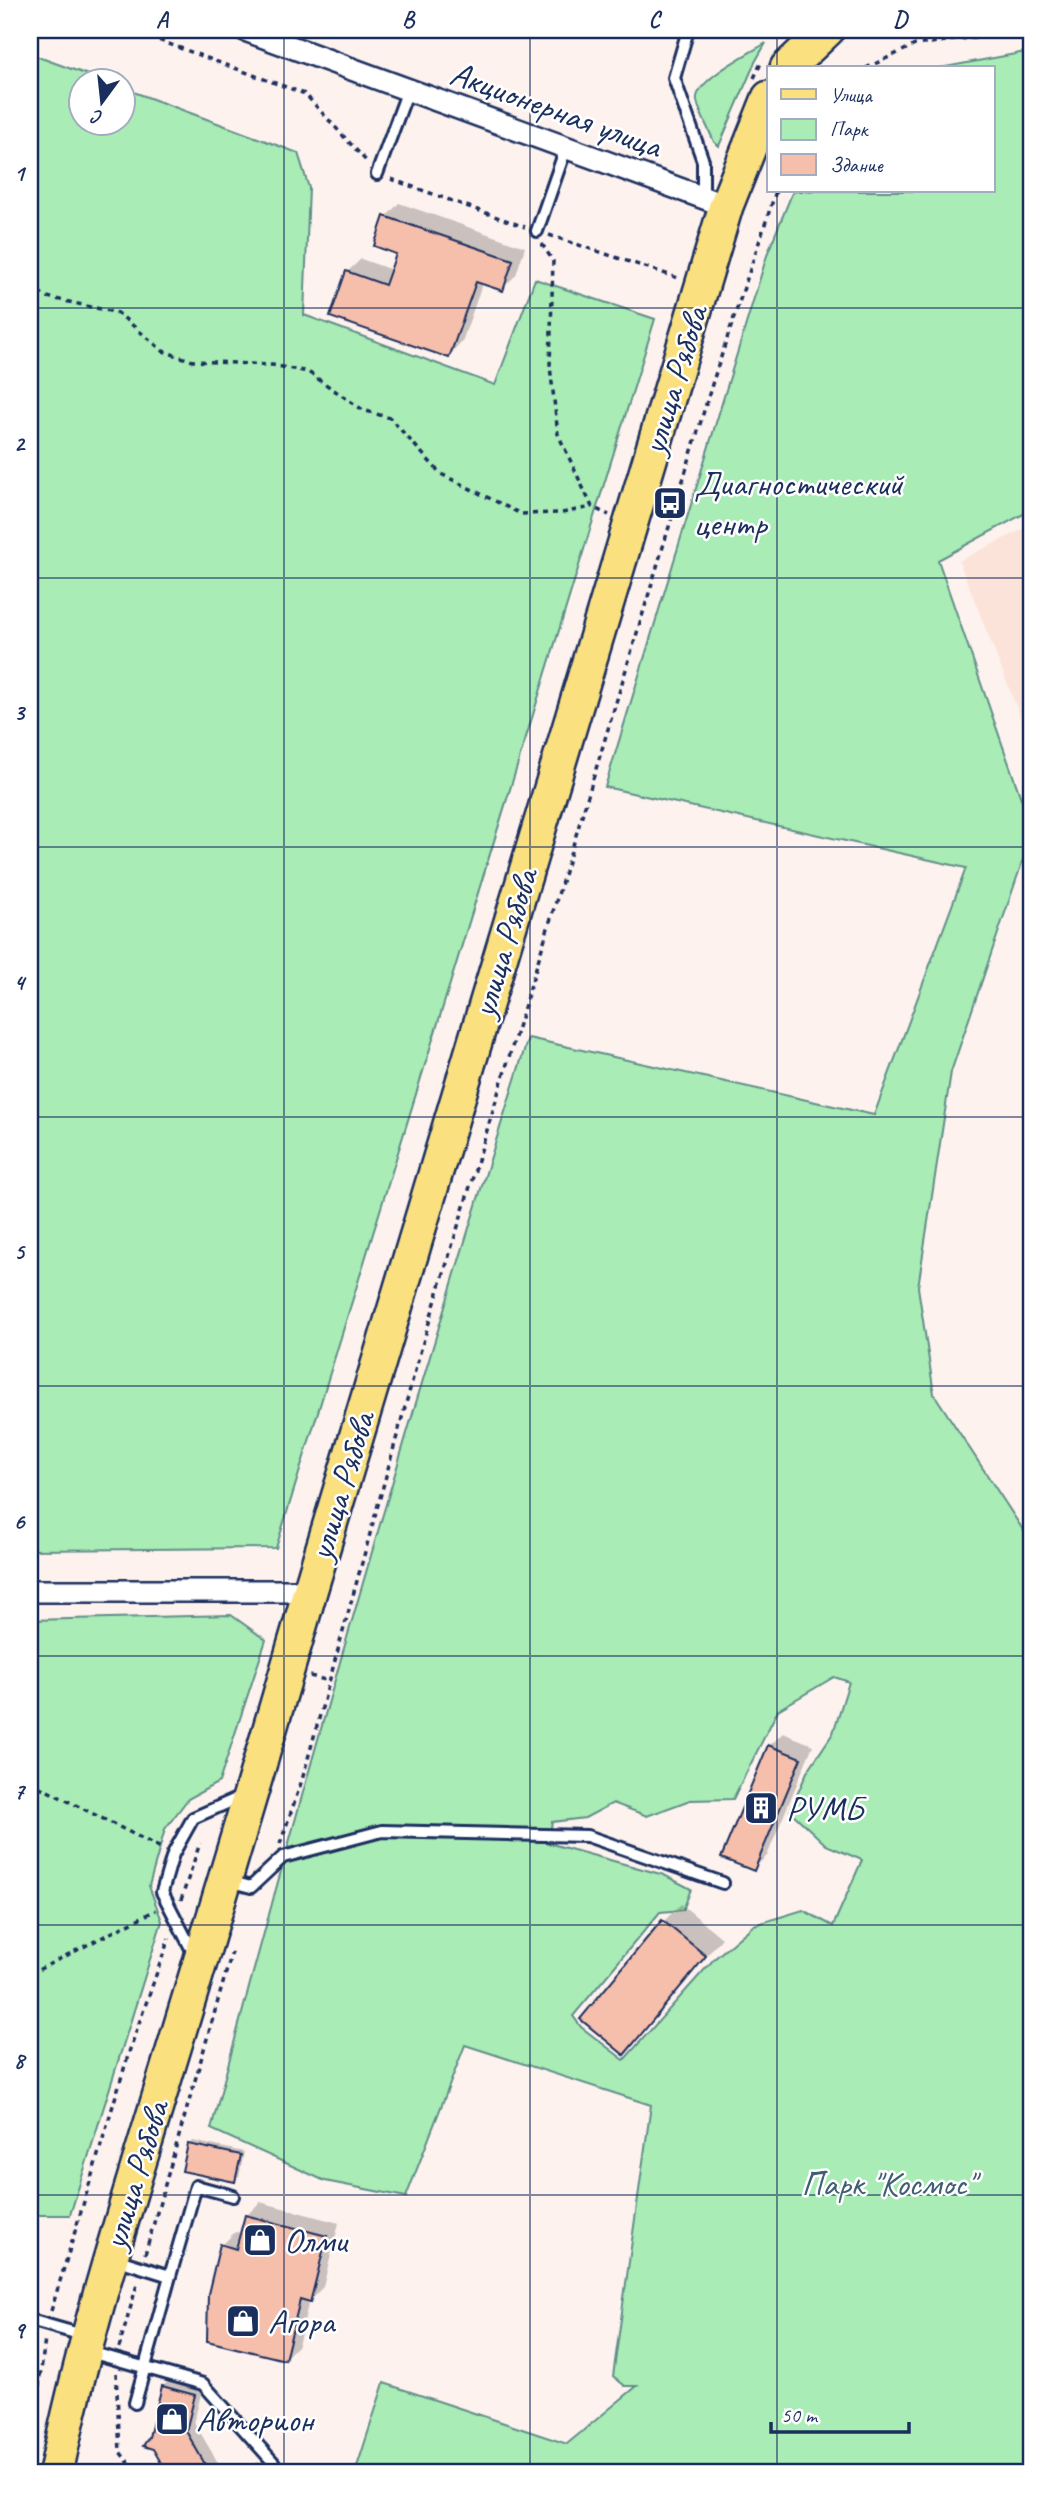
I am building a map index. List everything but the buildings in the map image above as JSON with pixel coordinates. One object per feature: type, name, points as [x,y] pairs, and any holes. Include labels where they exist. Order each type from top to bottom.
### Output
[{"type":"main road","points":[[789,66],[827,30]]},
{"type":"main road","name":"улица Рябова","points":[[56,2473],[96,2349],[110,2257],[253,1792],[714,203],[767,102]]},
{"type":"street","name":"Акционерная улица","points":[[245,30],[714,203]]},
{"type":"street","points":[[30,1591],[310,1591]]},
{"type":"lane","points":[[688,30],[674,78],[703,161],[714,203]]},
{"type":"lane","points":[[377,174],[408,90]]},
{"type":"lane","points":[[534,230],[566,148]]},
{"type":"lane","points":[[199,1964],[174,1921],[162,1892],[173,1854],[193,1818],[253,1792]]},
{"type":"lane","points":[[225,1880],[251,1887],[283,1857],[382,1831],[587,1836],[723,1883]]},
{"type":"lane","points":[[135,2403],[196,2186],[233,2196]]},
{"type":"lane","points":[[110,2257],[170,2276]]},
{"type":"lane","points":[[30,2320],[47,2325],[96,2349],[204,2384],[274,2463],[277,2473]]},
{"type":"path","points":[[131,30],[305,94],[377,174],[680,279]]},
{"type":"path","points":[[870,66],[915,45],[1031,30]]},
{"type":"path","points":[[277,1851],[288,1829],[421,1349],[713,381],[776,192]]},
{"type":"path","points":[[534,230],[553,261],[550,366],[558,434],[592,507]]},
{"type":"path","points":[[30,287],[47,298],[118,313],[163,351],[193,361],[272,365],[308,372],[363,410],[390,418],[441,474],[521,514],[562,513],[592,507],[611,516]]},
{"type":"path","points":[[30,1782],[194,1864]]},
{"type":"path","points":[[30,2426],[37,2402],[47,2325],[130,2049],[200,1843]]},
{"type":"path","points":[[30,1975],[183,1896]]},
{"type":"path","points":[[137,2473],[120,2452],[96,2349],[142,2267],[236,1939]]},
{"type":"path","points":[[30,2364],[37,2402]]},
{"type":"shaded area","points":[[1031,525],[1031,744],[959,561]]},
{"type":"green space","points":[[766,43],[755,62],[719,146],[714,142],[700,111],[698,93],[713,76]]},
{"type":"green space","name":"Парк \"Космос\"","points":[[1031,51],[1031,510],[938,560],[1031,827],[1031,836],[951,1072],[918,1287],[934,1394],[1031,1542],[1031,1757],[1026,1767],[1031,1770],[1031,2473],[355,2473],[384,2383],[567,2444],[637,2386],[625,2386],[613,2376],[651,2105],[465,2045],[406,2197],[325,2181],[211,2129],[363,1582],[528,1038],[874,1115],[966,868],[605,787],[768,252],[793,192],[995,192],[995,66],[951,66]],"holes":[[[834,1677],[849,1682],[833,1733],[807,1772],[790,1811],[826,1845],[862,1860],[833,1926],[803,1910],[754,1925],[714,1959],[624,2060],[581,2027],[573,2016],[660,1912],[683,1910],[691,1889],[664,1875],[548,1843],[552,1822],[585,1818],[613,1803],[647,1816],[690,1800],[733,1799],[778,1710]]]},
{"type":"green space","points":[[30,54],[66,67],[66,136],[136,136],[136,93],[298,153],[309,188],[304,315],[495,385],[535,279],[655,319],[276,1548],[30,1550]]},
{"type":"green space","points":[[231,1615],[266,1640],[219,1782],[188,1799],[165,1829],[149,1886],[162,1921],[70,2215],[30,2215],[30,1620]]},
{"type":"place","name":"Диагностический центр","points":[[670,503]]},
{"type":"place","name":"РУМБ","points":[[761,1808]]},
{"type":"place","name":"Олми","points":[[260,2240]]},
{"type":"place","name":"Агора","points":[[243,2321]]},
{"type":"place","name":"Авторион","points":[[172,2419]]}]
